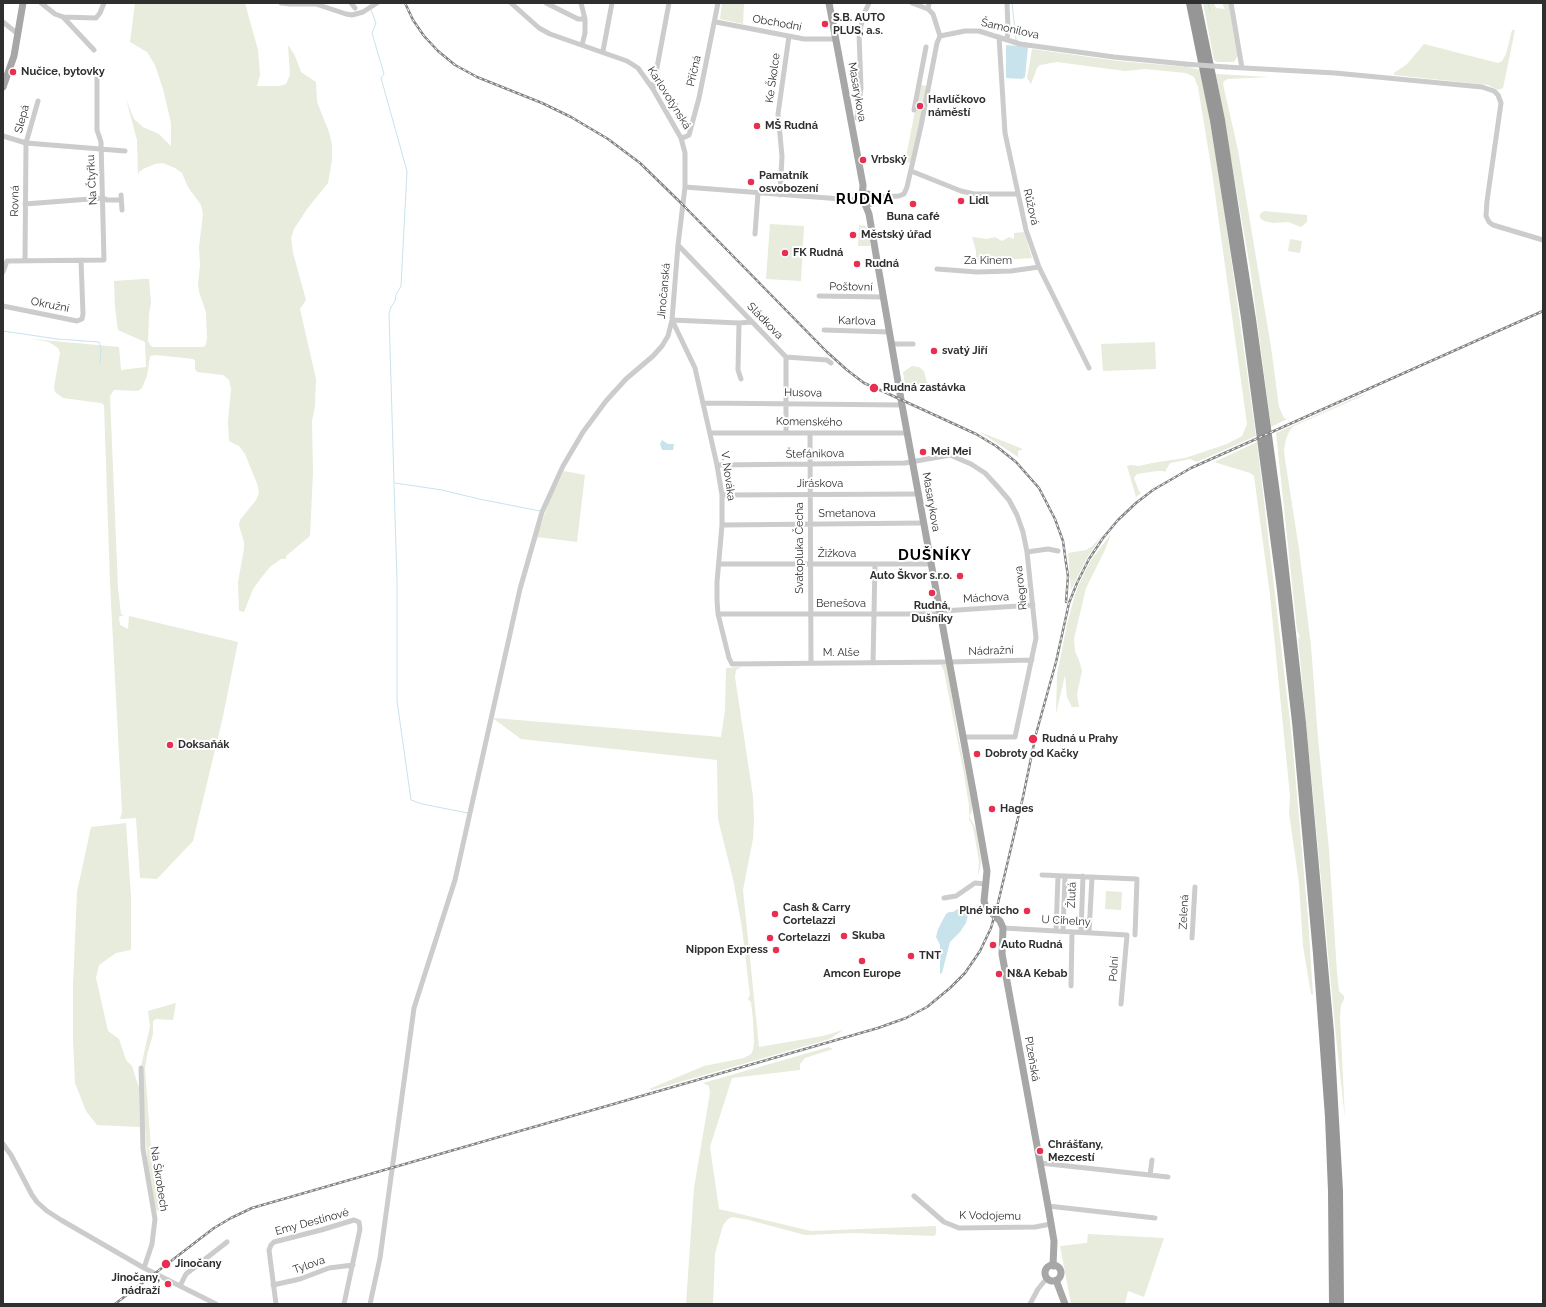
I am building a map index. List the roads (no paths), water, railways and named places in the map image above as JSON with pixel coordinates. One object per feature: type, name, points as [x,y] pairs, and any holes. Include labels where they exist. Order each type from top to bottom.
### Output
[{"type":"highway","points":[[1190,3],[1214,121],[1243,303],[1276,553],[1295,714],[1317,947],[1329,1117],[1332,1198],[1333,1304]]},
{"type":"highway","points":[[1197,3],[1223,135],[1252,319],[1278,508],[1301,707],[1331,1040],[1339,1190],[1340,1304]]},
{"type":"main road","points":[[3,87],[14,56],[23,3]]},
{"type":"main road","name":"Masarykova","points":[[829,3],[863,185],[867,199],[868,214],[882,297],[986,864],[986,884]]},
{"type":"main road","points":[[986,884],[984,901],[986,908],[1000,921],[1003,928]]},
{"type":"main road","name":"Plzeňská","points":[[1003,928],[1002,954],[1051,1224],[1054,1250],[1053,1266]]},
{"type":"main road","name":"Plzeňská","points":[[1047,1278],[1046,1271],[1049,1267],[1053,1266]]},
{"type":"main road","name":"Plzeňská","points":[[1053,1266],[1058,1268],[1060,1272],[1060,1277],[1056,1280],[1066,1304]]},
{"type":"main road","points":[[1047,1278],[1051,1281],[1056,1280]]},
{"type":"street","points":[[40,3],[55,14],[62,17],[96,18],[104,3]]},
{"type":"street","points":[[282,3],[316,4],[346,14],[363,12],[377,3]]},
{"type":"street","points":[[351,3],[355,8]]},
{"type":"street","name":"Karlovotýnská","points":[[512,3],[539,28],[550,34],[627,60],[638,68],[653,89],[681,138],[685,153],[685,187]]},
{"type":"street","points":[[546,3],[578,19],[585,19]]},
{"type":"street","points":[[581,3],[585,19],[585,33],[582,45]]},
{"type":"street","points":[[603,51],[612,3]]},
{"type":"street","points":[[653,89],[669,3]]},
{"type":"street","name":"Příčná","points":[[681,138],[688,135],[699,98],[716,22],[718,3]]},
{"type":"street","points":[[857,118],[861,88],[860,34],[864,14],[869,3]]},
{"type":"street","points":[[685,187],[854,200],[899,196],[904,194],[911,171],[936,43],[940,36],[929,6],[912,3]]},
{"type":"street","points":[[1007,3],[1007,40]]},
{"type":"street","points":[[1231,3],[1242,68]]},
{"type":"street","points":[[62,17],[94,50]]},
{"type":"street","points":[[3,22],[18,34]]},
{"type":"street","name":"Obchodní","points":[[716,22],[788,36],[811,39],[836,39]]},
{"type":"street","name":"Šamonilova","points":[[940,36],[965,31],[979,31],[1020,44],[1114,57],[1185,64],[1343,74],[1482,87],[1498,95],[1501,103],[1486,205],[1486,216],[1489,222],[1493,225],[1543,240]]},
{"type":"street","name":"Ke Školce","points":[[780,195],[782,156],[778,114],[788,36]]},
{"type":"street","name":"Růžová","points":[[999,37],[1005,133],[1026,230],[1039,267],[1089,368]]},
{"type":"street","points":[[914,110],[926,47]]},
{"type":"street","points":[[3,68],[9,73]]},
{"type":"street","points":[[97,72],[97,130],[101,142],[101,149],[125,151]]},
{"type":"street","points":[[919,83],[929,85]]},
{"type":"street","name":"Slepá","points":[[26,143],[38,101]]},
{"type":"street","points":[[849,111],[858,109]]},
{"type":"street","name":"Na Čtyřku","points":[[3,136],[26,143],[101,149],[104,260],[81,260]]},
{"type":"street","name":"Rovná","points":[[25,260],[26,143]]},
{"type":"street","points":[[911,171],[961,191],[974,194],[1018,194]]},
{"type":"street","name":"Jinočanská","points":[[370,1304],[380,1258],[414,1008],[455,880],[520,589],[542,512],[563,466],[583,432],[606,401],[626,379],[654,356],[668,336],[672,320],[678,244],[685,187]]},
{"type":"street","points":[[755,234],[758,193]]},
{"type":"street","points":[[25,204],[122,198],[122,210]]},
{"type":"street","name":"Sládkova","points":[[678,244],[786,357]]},
{"type":"street","points":[[3,272],[7,260],[81,260]]},
{"type":"street","name":"Okružní","points":[[3,306],[77,321],[82,319],[81,260]]},
{"type":"street","name":"Za Kinem","points":[[937,269],[977,272],[1011,272],[1039,267]]},
{"type":"street","name":"Poštovní","points":[[819,296],[882,297]]},
{"type":"street","points":[[672,320],[739,323],[752,322]]},
{"type":"street","name":"V. Nováka","points":[[672,320],[694,368],[717,465],[722,495],[722,525],[717,582],[718,614],[729,658],[732,664]]},
{"type":"street","points":[[739,323],[738,370],[741,379]]},
{"type":"street","name":"Karlova","points":[[824,330],[889,332]]},
{"type":"street","points":[[891,344],[913,344]]},
{"type":"street","points":[[786,432],[786,357],[827,360],[831,363]]},
{"type":"street","name":"Husova","points":[[703,403],[902,405]]},
{"type":"street","name":"Komenského","points":[[710,433],[907,432]]},
{"type":"street","name":"Svatopluka Čecha","points":[[810,433],[811,663]]},
{"type":"street","name":"Riegrova","points":[[913,462],[950,456],[971,464],[985,474],[1009,500],[1017,515],[1023,532],[1027,552],[1036,638],[1015,737],[963,737]]},
{"type":"street","name":"Štefánikova","points":[[717,465],[913,462]]},
{"type":"street","name":"Jiráskova","points":[[722,495],[919,494]]},
{"type":"street","name":"Smetanova","points":[[722,525],[924,523]]},
{"type":"street","points":[[1027,552],[1048,549],[1058,551]]},
{"type":"street","name":"Žižkova","points":[[719,564],[932,564]]},
{"type":"street","points":[[873,663],[875,564]]},
{"type":"street","name":"Máchova","points":[[940,612],[1033,605]]},
{"type":"street","name":"Benešova","points":[[718,614],[935,614],[940,612]]},
{"type":"street","name":"Nádražní","points":[[950,662],[1032,660]]},
{"type":"street","name":"M. Alše","points":[[732,664],[950,662]]},
{"type":"street","name":"Žlutá","points":[[1042,875],[1083,876],[1081,932]]},
{"type":"street","name":"Žlutá","points":[[1056,931],[1058,876]]},
{"type":"street","name":"Žlutá","points":[[1063,931],[1065,876]]},
{"type":"street","points":[[1083,876],[1137,879],[1135,935]]},
{"type":"street","points":[[1089,932],[1092,877]]},
{"type":"street","points":[[944,898],[956,896],[975,883],[986,884]]},
{"type":"street","name":"Zelená","points":[[1192,938],[1195,887]]},
{"type":"street","name":"U Cihelny","points":[[1003,928],[1127,935]]},
{"type":"street","points":[[1071,986],[1072,932]]},
{"type":"street","name":"Polní","points":[[1121,1004],[1127,935]]},
{"type":"street","name":"Na Škrobech","points":[[141,1068],[143,1149],[155,1219],[152,1244],[144,1268]]},
{"type":"street","points":[[3,1144],[11,1155],[32,1195],[38,1202],[60,1220],[144,1268],[216,1304]]},
{"type":"street","points":[[1150,1175],[1152,1160]]},
{"type":"street","points":[[1040,1163],[1168,1176]]},
{"type":"street","name":"K Vodojemu","points":[[914,1196],[944,1222],[959,1228],[1035,1227],[1051,1224]]},
{"type":"street","points":[[1048,1206],[1155,1218]]},
{"type":"street","name":"Emy Destinové","points":[[276,1304],[269,1250],[274,1242],[354,1220],[360,1225],[344,1304]]},
{"type":"street","points":[[180,1286],[186,1274],[227,1242]]},
{"type":"street","name":"Tylova","points":[[273,1286],[300,1279],[329,1268],[353,1265]]},
{"type":"street","points":[[1030,1304],[1038,1288],[1047,1278]]},
{"type":"water","points":[[1007,45],[1028,47],[1025,77],[1022,79],[1006,78]]},
{"type":"water","points":[[662,440],[668,444],[674,444],[673,450],[662,450],[660,444]]},
{"type":"water","points":[[964,905],[969,911],[966,923],[960,932],[950,942],[942,973],[940,974],[940,945],[936,937],[938,929],[946,914],[953,912]]},
{"type":"waterway","points":[[1012,3],[1016,40]]},
{"type":"waterway","points":[[1208,3],[1210,11]]},
{"type":"waterway","points":[[371,10],[376,23],[372,33],[384,74],[381,78],[407,171],[401,286],[389,314],[397,582],[397,701],[411,800],[422,804],[468,813]]},
{"type":"waterway","points":[[3,331],[57,339],[99,342],[101,348],[100,363]]},
{"type":"waterway","points":[[395,483],[442,490],[540,511]]},
{"type":"railway","points":[[405,3],[413,20],[424,36],[438,51],[455,65],[477,77],[542,103],[571,117],[608,139],[640,163],[827,352],[864,383],[976,434],[996,446],[1016,462],[1039,488],[1055,519],[1063,541],[1068,576],[1066,602]]},
{"type":"railway","points":[[115,1304],[214,1228],[252,1208],[878,1028],[906,1018],[927,1007],[965,973],[980,951],[991,928],[1023,797],[1036,734],[1056,662],[1069,603],[1089,559],[1103,538],[1118,520],[1153,490],[1191,468],[1543,311]]},
{"type":"place","name":"S.B. AUTO PLUS, a.s.","points":[[825,24]]},
{"type":"place","name":"Nučice, bytovky","points":[[13,72]]},
{"type":"place","name":"Havlíčkovo náměstí","points":[[920,106]]},
{"type":"place","name":"MŠ Rudná","points":[[757,126]]},
{"type":"place","name":"Vrbský","points":[[863,160]]},
{"type":"place","name":"Pamatník osvobození","points":[[751,182]]},
{"type":"place","name":"Lidl","points":[[961,201]]},
{"type":"place","name":"Buna café","points":[[913,204]]},
{"type":"place","name":"Městský úřad","points":[[853,235]]},
{"type":"place","name":"FK Rudná","points":[[785,253]]},
{"type":"place","name":"Rudná","points":[[857,264]]},
{"type":"place","name":"svatý Jiří","points":[[934,351]]},
{"type":"place","name":"Rudná zastávka","points":[[874,388]]},
{"type":"place","name":"Mei Mei","points":[[923,452]]},
{"type":"place","name":"Auto Škvor s.r.o.","points":[[960,576]]},
{"type":"place","name":"Rudná, Dušníky","points":[[932,593]]},
{"type":"place","name":"Rudná u Prahy","points":[[1033,739]]},
{"type":"place","name":"Doksaňák","points":[[170,745]]},
{"type":"place","name":"Dobroty od Kačky","points":[[977,754]]},
{"type":"place","name":"Hages","points":[[992,809]]},
{"type":"place","name":"Plné břicho","points":[[1027,911]]},
{"type":"place","name":"Cash & Carry Cortelazzi","points":[[775,914]]},
{"type":"place","name":"Skuba","points":[[844,936]]},
{"type":"place","name":"Cortelazzi","points":[[770,938]]},
{"type":"place","name":"Auto Rudná","points":[[993,945]]},
{"type":"place","name":"Nippon Express","points":[[776,950]]},
{"type":"place","name":"TNT","points":[[911,956]]},
{"type":"place","name":"Amcon Europe","points":[[862,961]]},
{"type":"place","name":"N&A Kebab","points":[[999,974]]},
{"type":"place","name":"Chrášťany, Mezcestí","points":[[1040,1151]]},
{"type":"place","name":"Jinočany","points":[[166,1264]]},
{"type":"place","name":"Jinočany, nádraží","points":[[168,1284]]},
{"type":"district","name":"RUDNÁ","points":[[865,199]]},
{"type":"district","name":"DUŠNÍKY","points":[[935,555]]}]
